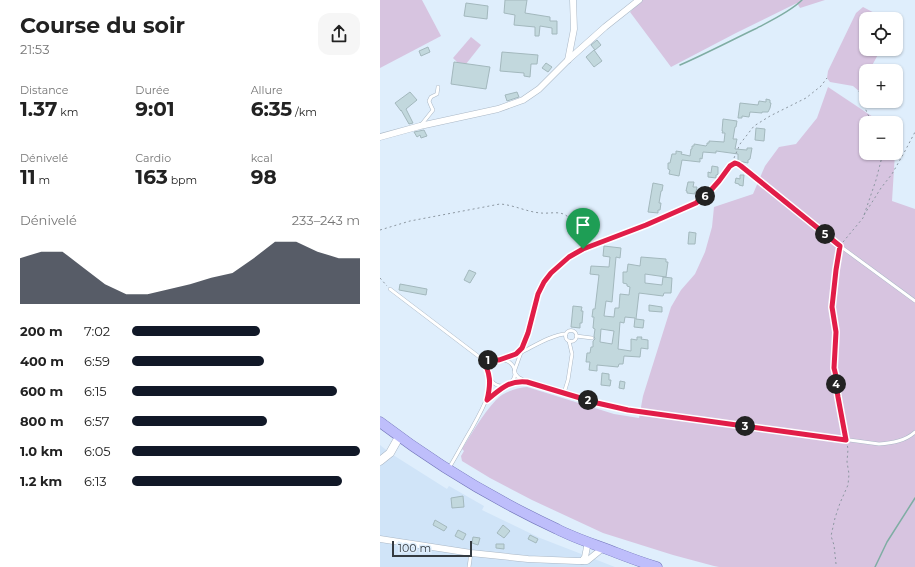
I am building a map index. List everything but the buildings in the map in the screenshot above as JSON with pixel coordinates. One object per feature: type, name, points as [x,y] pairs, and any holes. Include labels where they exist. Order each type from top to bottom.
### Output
[{"type":"main road","points":[[380,422],[399,437],[448,470],[505,503],[558,530],[657,567]]},
{"type":"street","points":[[568,60],[574,29],[573,0]]},
{"type":"street","points":[[380,136],[518,103],[539,89],[568,60],[605,27],[639,0]]},
{"type":"street","points":[[380,461],[390,452],[399,437]]},
{"type":"street","points":[[380,539],[471,553],[528,559],[582,561],[587,560],[603,548]]},
{"type":"street","points":[[582,561],[585,557],[588,542]]},
{"type":"street","points":[[527,567],[528,559]]},
{"type":"lane","points":[[420,126],[433,110],[429,101],[431,96],[437,94],[438,87]]},
{"type":"lane","points":[[514,372],[528,333],[538,294],[544,282],[558,266],[569,257],[583,249],[646,225],[696,203],[711,190],[732,164],[735,163],[741,166],[840,246],[915,301]]},
{"type":"lane","points":[[390,289],[482,359],[488,370],[490,387],[487,400],[448,470]]},
{"type":"lane","points":[[592,338],[576,336],[571,330],[566,334],[553,336],[516,354],[499,360],[491,366],[489,376],[497,385],[502,386],[518,381],[527,382],[597,403],[628,410],[846,440],[891,444],[909,438],[915,432]]},
{"type":"lane","points":[[564,393],[568,380],[572,354],[570,341],[567,339],[566,334]]},
{"type":"lane","points":[[570,341],[573,341],[576,336]]},
{"type":"lane","points":[[482,359],[508,362],[513,366],[514,372],[512,381],[487,400]]},
{"type":"lane","points":[[514,372],[518,377],[527,382]]},
{"type":"lane","points":[[469,567],[471,553]]},
{"type":"path","points":[[732,164],[740,144],[754,126],[770,116],[806,98],[821,86],[827,78]]},
{"type":"path","points":[[836,564],[834,545],[831,536],[840,503],[848,485],[849,474],[847,462],[848,449],[834,368],[836,332],[832,307],[840,246],[863,218],[895,168],[915,132]]},
{"type":"path","points":[[863,218],[881,160]]},
{"type":"path","points":[[380,230],[410,221],[506,204],[531,212],[543,214],[565,214],[568,217],[583,249]]},
{"type":"path","points":[[380,278],[390,289]]},
{"type":"shaded area","points":[[380,0],[422,0],[441,36],[380,68]]},
{"type":"shaded area","points":[[642,0],[825,0],[800,8],[797,3],[671,67],[630,12]]},
{"type":"shaded area","points":[[863,7],[873,12],[859,12],[859,56],[877,56],[873,64],[859,64],[859,91],[853,86],[830,82],[827,78],[828,71],[856,13]]},
{"type":"shaded area","points":[[471,37],[481,45],[466,64],[458,63],[453,58]]},
{"type":"shaded area","points":[[828,87],[872,116],[859,116],[859,160],[895,160],[892,201],[915,209],[915,567],[714,566],[603,533],[532,500],[490,478],[462,461],[461,456],[464,451],[462,449],[486,412],[502,395],[518,388],[527,387],[614,414],[639,418],[643,396],[671,307],[681,290],[695,274],[705,252],[712,227],[714,207],[753,194],[765,166],[779,147],[796,144],[817,118]]},
{"type":"shaded area","points":[[380,445],[447,489],[449,486],[484,506],[482,510],[540,538],[615,567],[380,567]]},
{"type":"waterway","points":[[680,65],[755,29],[792,8],[802,0]]},
{"type":"waterway","points":[[875,567],[887,542],[915,498]]},
{"type":"route","points":[[735,163],[741,166],[840,246],[832,307],[836,332],[834,368],[846,440],[628,410],[597,403],[527,382],[512,382],[487,400],[490,387],[489,376],[488,370],[482,359],[499,360],[518,353],[522,348],[528,333],[538,294],[544,282],[558,266],[569,257],[583,249],[646,225],[696,203],[711,190],[732,164],[735,163]]}]
